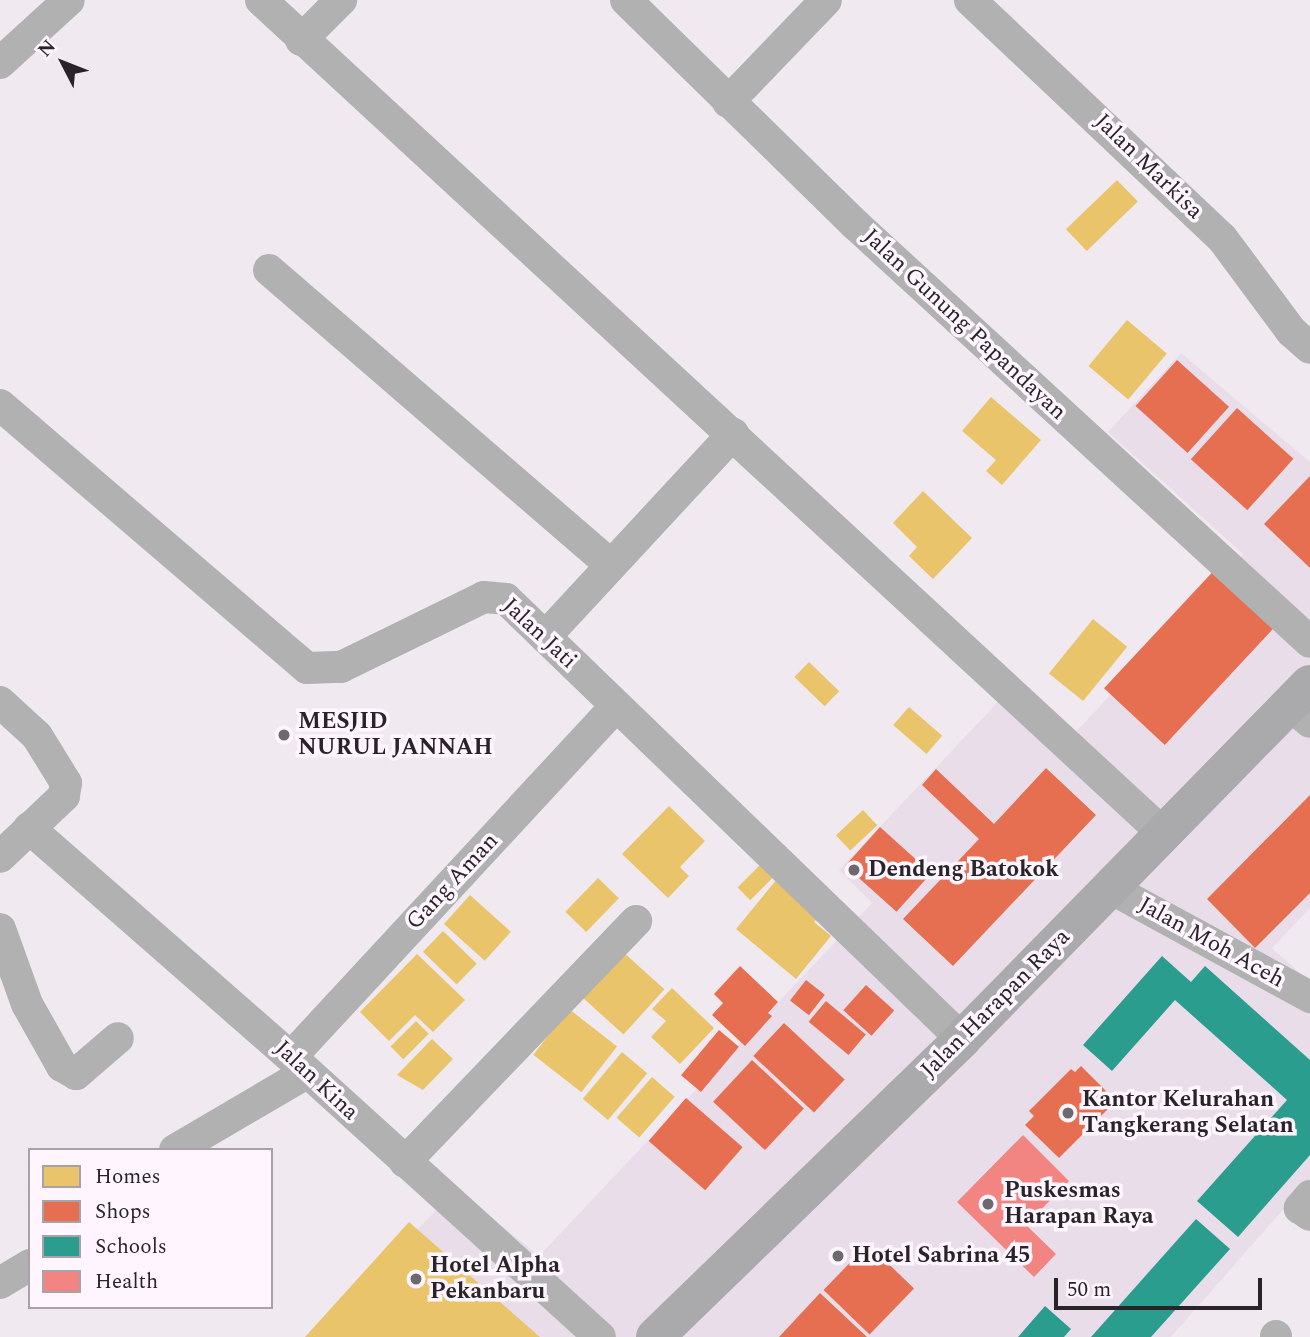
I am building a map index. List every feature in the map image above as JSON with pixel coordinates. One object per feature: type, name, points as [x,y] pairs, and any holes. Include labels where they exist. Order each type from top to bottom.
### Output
[{"type":"main road","name":"Jalan Harapan Raya","points":[[667,1331],[1165,835],[1303,704]]},
{"type":"street","points":[[0,63],[69,0]]},
{"type":"street","points":[[261,0],[301,40],[733,434],[1165,835]]},
{"type":"street","points":[[301,40],[341,0]]},
{"type":"street","name":"Jalan Gunung Papandayan","points":[[626,0],[728,102],[1310,642]]},
{"type":"street","points":[[728,102],[826,0]]},
{"type":"street","name":"Jalan Markisa","points":[[970,0],[1222,238],[1291,331],[1310,348]]},
{"type":"street","points":[[269,270],[608,563]]},
{"type":"street","name":"Jalan Jati","points":[[0,405],[307,668],[341,667],[494,595],[506,599],[962,1038]]},
{"type":"street","points":[[545,637],[608,563],[733,434]]},
{"type":"street","points":[[0,702],[37,736],[62,770],[64,796],[0,856]]},
{"type":"street","name":"Gang Aman","points":[[178,1148],[299,1065],[615,706]]},
{"type":"street","name":"Jalan Kina","points":[[29,828],[299,1065],[600,1337]]},
{"type":"street","name":"Jalan Moh Aceh","points":[[1112,889],[1310,997]]},
{"type":"street","points":[[405,1162],[636,921]]},
{"type":"street","points":[[0,929],[27,1004],[62,1066],[76,1074],[118,1038]]},
{"type":"street","points":[[0,1283],[28,1266]]},
{"type":"shaded area","points":[[1181,353],[1310,462],[1310,908],[1272,948],[1310,982],[1310,1179],[1171,1337],[312,1337],[457,1189],[539,1256],[872,903],[839,870],[1014,685],[1070,738],[1243,554],[1108,432]]},
{"type":"building: Homes","points":[[1117,180],[1138,202],[1087,251],[1066,229]]},
{"type":"building: Homes","points":[[1127,320],[1167,353],[1128,399],[1088,366]]},
{"type":"building: Homes","points":[[991,397],[1041,440],[1002,485],[986,471],[996,460],[962,431]]},
{"type":"building: Homes","points":[[923,491],[972,538],[933,579],[909,556],[917,547],[893,523]]},
{"type":"building: Homes","points":[[1093,619],[1127,647],[1083,701],[1049,673]]},
{"type":"building: Homes","points":[[809,662],[839,691],[825,706],[794,677]]},
{"type":"building: Homes","points":[[909,707],[942,736],[926,754],[893,725]]},
{"type":"building: Homes","points":[[669,806],[705,841],[680,867],[689,876],[668,898],[622,854]]},
{"type":"building: Homes","points":[[863,810],[877,825],[850,851],[836,835]]},
{"type":"building: Homes","points":[[763,862],[776,875],[750,900],[738,887]]},
{"type":"building: Homes","points":[[782,873],[818,918],[814,922],[831,936],[796,979],[736,929]]},
{"type":"building: Homes","points":[[598,878],[619,898],[586,932],[565,912]]},
{"type":"building: Homes","points":[[470,895],[511,932],[485,961],[444,924]]},
{"type":"building: Homes","points":[[443,931],[477,964],[457,985],[423,952]]},
{"type":"building: Homes","points":[[622,951],[664,989],[624,1034],[581,996]]},
{"type":"building: Homes","points":[[417,954],[465,1000],[433,1032],[415,1015],[389,1041],[360,1012]]},
{"type":"building: Homes","points":[[672,988],[714,1028],[680,1064],[651,1037],[666,1021],[652,1009]]},
{"type":"building: Homes","points":[[569,1009],[617,1047],[581,1092],[533,1055]]},
{"type":"building: Homes","points":[[416,1021],[429,1034],[403,1059],[391,1046]]},
{"type":"building: Homes","points":[[432,1039],[453,1059],[423,1090],[397,1075]]},
{"type":"building: Homes","points":[[622,1052],[647,1073],[608,1120],[583,1099]]},
{"type":"building: Homes","points":[[652,1077],[675,1097],[639,1137],[617,1118]]},
{"type":"building: Homes","name":"Hotel Alpha Pekanbaru","points":[[409,1222],[540,1337],[305,1337]]},
{"type":"building: Shops","points":[[1177,360],[1229,407],[1188,453],[1136,406]]},
{"type":"building: Shops","points":[[1237,408],[1293,459],[1247,510],[1191,459]]},
{"type":"building: Shops","points":[[1310,476],[1310,568],[1264,524]]},
{"type":"building: Shops","points":[[1220,564],[1281,621],[1165,745],[1104,688]]},
{"type":"building: Shops","points":[[1046,768],[1096,815],[953,966],[903,919],[979,839],[922,785],[936,769],[994,824]]},
{"type":"building: Shops","points":[[1310,795],[1310,893],[1255,948],[1207,899]]},
{"type":"building: Shops","points":[[880,827],[931,873],[896,912],[845,866]]},
{"type":"building: Shops","points":[[740,966],[778,1002],[768,1013],[772,1016],[745,1046],[712,1015],[723,1003],[714,994]]},
{"type":"building: Shops","points":[[806,980],[825,995],[809,1015],[790,1000]]},
{"type":"building: Shops","points":[[866,985],[894,1010],[871,1036],[843,1010]]},
{"type":"building: Shops","points":[[826,1001],[866,1034],[848,1055],[809,1022]]},
{"type":"building: Shops","points":[[784,1023],[845,1080],[814,1113],[753,1056]]},
{"type":"building: Shops","points":[[719,1030],[739,1047],[701,1092],[681,1075]]},
{"type":"building: Shops","points":[[752,1060],[804,1108],[765,1150],[713,1102]]},
{"type":"building: Shops","name":"Kantor Kelurahan Tangkerang Selatan","points":[[1081,1066],[1116,1101],[1059,1158],[1025,1125],[1034,1116],[1029,1111],[1071,1069],[1075,1072]]},
{"type":"building: Shops","points":[[686,1098],[743,1147],[705,1190],[649,1141]]},
{"type":"building: Shops","points":[[868,1244],[914,1288],[870,1334],[824,1290]]},
{"type":"building: Shops","points":[[820,1293],[867,1337],[779,1337]]},
{"type":"building: Schools","points":[[1162,956],[1191,982],[1205,966],[1310,1060],[1310,1155],[1238,1237],[1197,1201],[1287,1100],[1175,1000],[1112,1071],[1083,1045]]},
{"type":"building: Schools","points":[[1196,1219],[1230,1249],[1151,1337],[1091,1337]]},
{"type":"building: Schools","points":[[1045,1306],[1071,1329],[1064,1337],[1018,1337]]},
{"type":"building: Health","points":[[1023,1135],[1069,1181],[1026,1225],[1056,1254],[1034,1277],[957,1202]]},
{"type":"place","name":"MESJID NURUL JANNAH","points":[[284,735]]},
{"type":"place","name":"Dendeng Batokok","points":[[854,870]]},
{"type":"place","name":"Kantor Kelurahan Tangkerang Selatan","points":[[1068,1113]]},
{"type":"place","name":"Puskesmas Harapan Raya","points":[[988,1204]]},
{"type":"place","name":"Hotel Sabrina 45","points":[[838,1256]]},
{"type":"place","name":"Hotel Alpha Pekanbaru","points":[[416,1279]]}]
